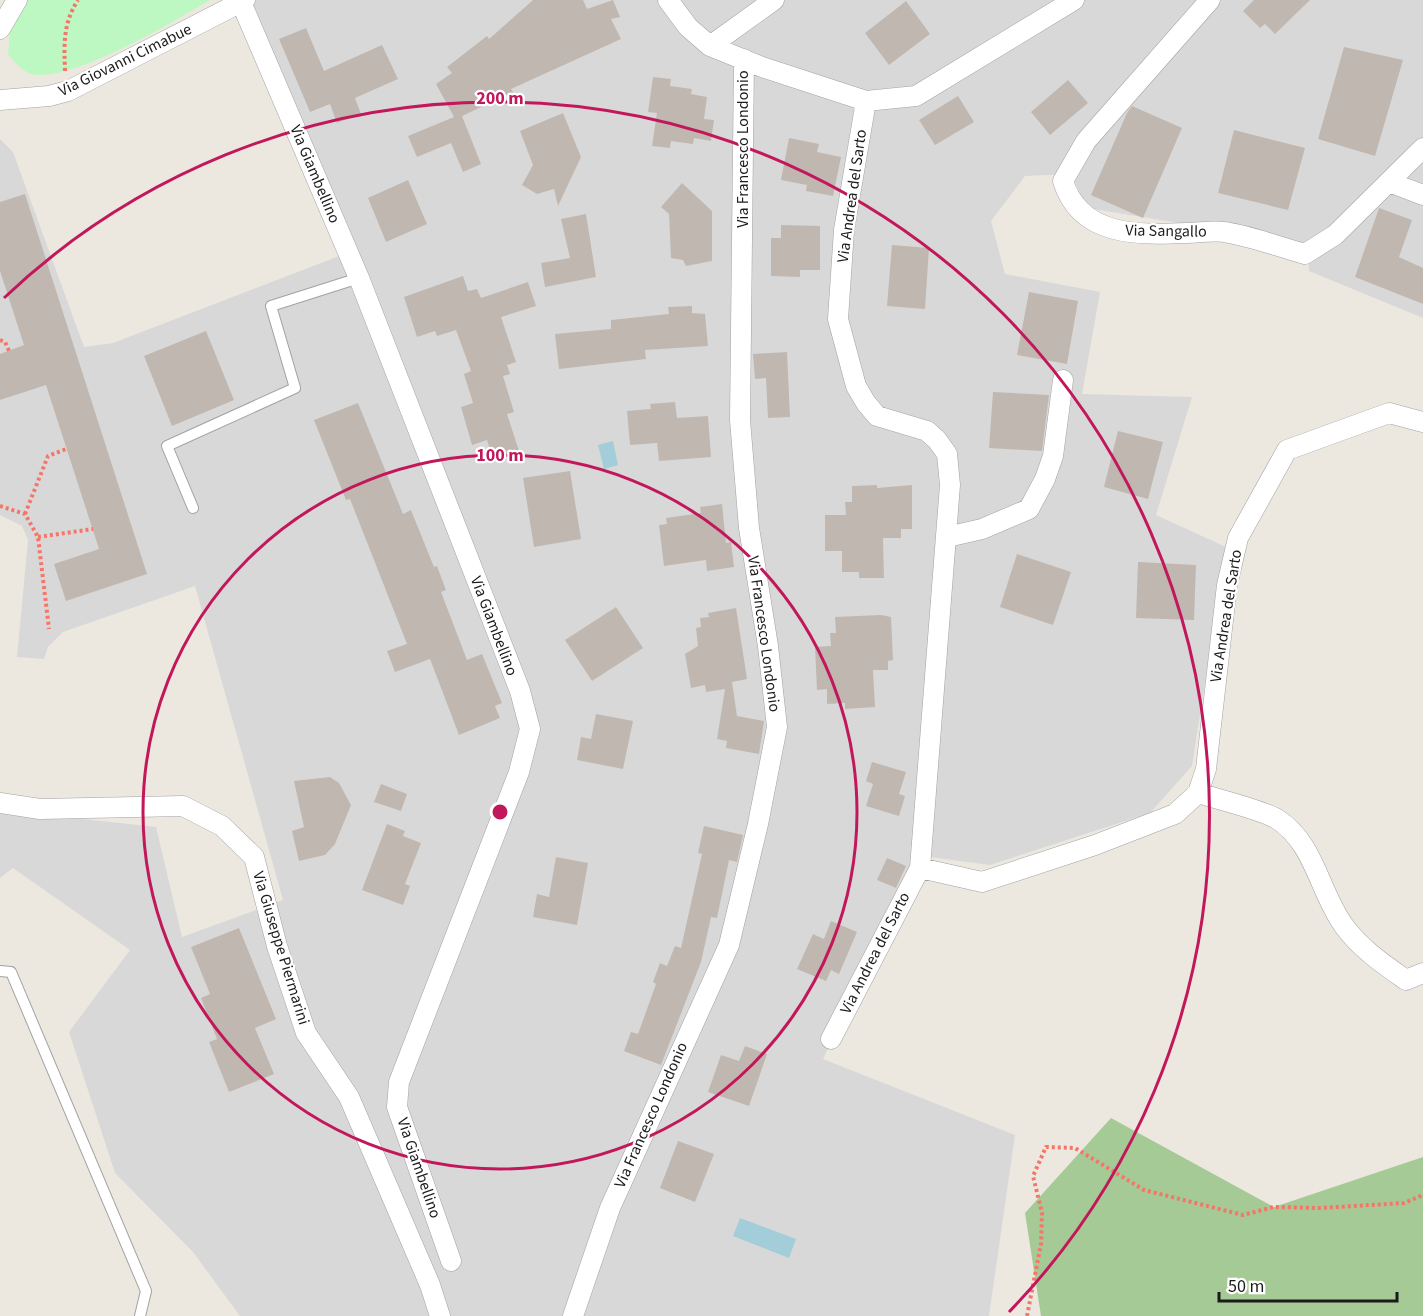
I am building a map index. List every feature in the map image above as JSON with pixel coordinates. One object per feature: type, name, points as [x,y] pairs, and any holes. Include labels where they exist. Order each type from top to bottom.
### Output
[{"type":"street","points":[[0,29],[17,0]]},
{"type":"street","points":[[668,0],[688,27],[710,46],[866,101],[916,96],[1074,0]]},
{"type":"street","points":[[710,46],[774,0]]},
{"type":"street","name":"Via Sangallo","points":[[1210,0],[1086,141],[1063,181],[1069,200],[1084,217],[1116,230],[1159,234],[1223,232],[1305,254],[1335,235],[1389,182]]},
{"type":"street","name":"Via Giovanni Cimabue","points":[[0,100],[50,96],[68,91],[243,1]]},
{"type":"street","name":"Via Giambellino","points":[[243,1],[359,278],[520,691],[530,729],[519,772],[399,1082],[397,1107],[451,1261]]},
{"type":"street","name":"Via Francesco Londonio","points":[[573,1316],[610,1208],[729,945],[758,824],[777,727],[768,646],[749,528],[740,420],[744,59]]},
{"type":"street","name":"Via Andrea del Sarto","points":[[831,1039],[920,868],[950,485],[947,454],[927,431],[878,416],[866,403],[856,386],[838,319],[844,230],[866,101]]},
{"type":"street","points":[[1423,148],[1389,182],[1423,195]]},
{"type":"street","points":[[947,537],[982,529],[1029,509],[1045,479],[1053,456],[1063,380]]},
{"type":"street","name":"Via Andrea del Sarto","points":[[1198,793],[1206,769],[1227,585],[1238,538],[1287,450],[1389,413],[1423,422]]},
{"type":"street","points":[[920,868],[982,882],[1095,845],[1175,814],[1198,793],[1277,818],[1308,849],[1322,888],[1344,926],[1370,955],[1406,980],[1423,973]]},
{"type":"street","name":"Via Giuseppe Piermarini","points":[[0,803],[40,809],[183,806],[222,826],[254,857],[277,946],[306,1033],[349,1097],[430,1285],[440,1316]]},
{"type":"lane","points":[[193,508],[167,446],[295,388],[271,306],[359,278]]},
{"type":"lane","points":[[0,971],[11,972],[146,1291],[140,1316]]},
{"type":"path","points":[[68,91],[63,40],[67,18],[78,0]]},
{"type":"path","points":[[0,340],[4,342],[9,351]]},
{"type":"path","points":[[25,514],[48,456],[66,449]]},
{"type":"path","points":[[0,506],[25,514],[38,537],[49,629]]},
{"type":"path","points":[[38,537],[93,529]]},
{"type":"path","points":[[1027,1316],[1041,1244],[1042,1213],[1033,1176],[1046,1147],[1075,1148],[1144,1190],[1243,1215],[1274,1207],[1404,1203],[1423,1195]]},
{"type":"shaded area","points":[[251,0],[1423,0],[1423,318],[1309,271],[1307,244],[1087,208],[1071,174],[1025,176],[991,221],[1005,274],[1100,292],[1082,394],[1192,397],[1156,515],[1226,547],[1192,766],[1150,813],[990,865],[915,855],[911,872],[823,1059],[1015,1135],[989,1316],[240,1316],[193,1252],[115,1173],[69,1032],[130,950],[13,868],[0,878],[0,810],[156,827],[182,937],[283,900],[195,586],[63,632],[48,647],[44,659],[17,657],[28,540],[22,526],[0,515],[0,139],[13,152],[84,347],[113,343],[355,250]]},
{"type":"green space","points":[[26,0],[210,0],[150,34],[101,58],[55,73],[37,75],[24,71],[8,54],[10,31]]},
{"type":"green space","points":[[1111,1118],[1274,1207],[1423,1157],[1423,1316],[1041,1316],[1025,1213]]},
{"type":"water","points":[[613,441],[618,465],[604,469],[598,445]]},
{"type":"water","points":[[740,1218],[796,1239],[789,1258],[733,1236]]},
{"type":"building","points":[[533,0],[583,0],[587,9],[613,0],[620,17],[611,19],[621,39],[511,89],[513,92],[462,116],[481,164],[463,172],[451,143],[417,157],[408,136],[454,117],[436,84],[452,73],[447,67],[487,36],[489,39]]},
{"type":"building","points":[[1254,0],[1310,0],[1275,34],[1265,24],[1260,28],[1243,11]]},
{"type":"building","points":[[906,1],[930,34],[889,65],[865,33]]},
{"type":"building","points":[[306,28],[324,71],[382,45],[398,79],[355,98],[361,114],[337,123],[330,104],[310,112],[279,39]]},
{"type":"building","points":[[1344,47],[1403,60],[1375,156],[1318,139]]},
{"type":"building","points":[[653,77],[671,79],[670,86],[692,89],[691,94],[707,97],[704,119],[714,120],[711,141],[694,138],[693,144],[671,141],[670,148],[652,146],[657,113],[648,112]]},
{"type":"building","points":[[1068,80],[1088,103],[1050,135],[1031,112]]},
{"type":"building","points":[[958,96],[974,122],[935,145],[919,120]]},
{"type":"building","points":[[1132,106],[1182,128],[1143,218],[1091,195]]},
{"type":"building","points":[[563,113],[581,157],[558,206],[554,189],[537,194],[522,185],[533,165],[520,131]]},
{"type":"building","points":[[1234,130],[1305,148],[1288,210],[1218,193]]},
{"type":"building","points":[[789,138],[819,144],[817,152],[841,157],[833,196],[806,191],[807,185],[781,180]]},
{"type":"building","points":[[408,180],[427,224],[386,242],[368,198]]},
{"type":"building","points":[[682,183],[712,211],[712,261],[686,266],[683,260],[671,258],[669,214],[661,207]]},
{"type":"building","points":[[25,194],[147,574],[66,601],[54,564],[99,549],[46,385],[0,400],[0,354],[24,345],[0,271],[0,202]]},
{"type":"building","points":[[1379,208],[1412,220],[1399,257],[1423,268],[1423,304],[1355,277]]},
{"type":"building","points":[[586,214],[596,277],[545,287],[541,263],[570,258],[561,219]]},
{"type":"building","points":[[781,225],[820,226],[820,270],[800,270],[800,277],[771,276],[771,238],[781,238]]},
{"type":"building","points":[[892,245],[929,248],[925,309],[887,306]]},
{"type":"building","points":[[463,276],[468,291],[477,289],[481,298],[528,282],[536,306],[501,317],[516,362],[507,365],[510,374],[503,376],[514,412],[507,414],[519,451],[493,459],[487,440],[472,445],[461,407],[473,403],[464,374],[471,371],[456,330],[437,336],[435,331],[417,337],[404,297]]},
{"type":"building","points":[[1029,292],[1078,301],[1067,364],[1017,355]]},
{"type":"building","points":[[692,306],[692,313],[705,314],[708,346],[645,350],[646,359],[559,369],[555,334],[611,329],[611,320],[669,314],[668,307]]},
{"type":"building","points":[[206,331],[234,400],[172,426],[144,356]]},
{"type":"building","points":[[787,352],[790,417],[768,418],[766,378],[755,379],[753,354]]},
{"type":"building","points":[[993,392],[1049,395],[1042,451],[989,448]]},
{"type":"building","points":[[675,402],[677,418],[708,416],[711,457],[659,461],[657,443],[630,445],[627,411],[651,409],[650,404]]},
{"type":"building","points":[[358,403],[403,514],[411,510],[434,567],[437,566],[446,590],[441,592],[467,660],[482,654],[502,703],[495,706],[500,718],[459,735],[430,659],[395,672],[387,651],[407,644],[350,499],[346,500],[314,420]]},
{"type":"building","points":[[1118,431],[1163,442],[1148,499],[1104,487]]},
{"type":"building","points":[[570,471],[581,539],[534,547],[523,478]]},
{"type":"building","points":[[877,485],[877,488],[912,485],[912,529],[901,529],[901,538],[883,538],[884,578],[859,578],[859,572],[842,572],[842,551],[825,551],[825,515],[846,515],[845,502],[852,502],[852,486]]},
{"type":"building","points":[[722,504],[726,543],[731,542],[734,567],[707,571],[706,560],[664,566],[659,525],[667,524],[666,518],[701,513],[700,507]]},
{"type":"building","points":[[1017,554],[1071,572],[1053,625],[1000,607]]},
{"type":"building","points":[[1138,562],[1196,565],[1194,620],[1136,618]]},
{"type":"building","points":[[616,607],[643,648],[592,681],[565,640]]},
{"type":"building","points":[[736,608],[747,679],[732,682],[737,716],[764,721],[759,754],[726,748],[727,741],[717,739],[725,689],[706,692],[705,685],[691,688],[685,654],[698,646],[696,628],[701,627],[700,618],[709,617],[708,613]]},
{"type":"building","points":[[881,615],[891,617],[893,660],[888,661],[888,670],[873,670],[875,707],[845,709],[845,703],[827,704],[827,689],[817,690],[815,647],[831,646],[830,633],[836,633],[835,617]]},
{"type":"building","points":[[596,714],[633,721],[623,769],[577,760],[581,737],[591,739]]},
{"type":"building","points":[[872,762],[906,772],[899,794],[905,796],[899,816],[866,806],[873,784],[866,781]]},
{"type":"building","points":[[330,777],[339,783],[351,805],[335,844],[325,855],[299,861],[292,831],[304,827],[294,781]]},
{"type":"building","points":[[381,784],[407,794],[401,811],[374,802]]},
{"type":"building","points":[[387,824],[405,831],[403,836],[421,843],[405,884],[410,886],[403,905],[362,890]]},
{"type":"building","points":[[704,826],[743,835],[737,862],[729,860],[717,918],[711,917],[701,962],[661,1065],[624,1051],[631,1032],[638,1034],[656,984],[653,982],[660,963],[667,966],[675,946],[681,948],[702,854],[698,853]]},
{"type":"building","points":[[556,857],[588,863],[577,925],[533,917],[537,894],[549,897]]},
{"type":"building","points":[[887,858],[906,866],[896,888],[877,880]]},
{"type":"building","points":[[831,921],[857,932],[839,974],[831,970],[826,981],[797,969],[813,934],[824,939]]},
{"type":"building","points":[[239,928],[276,1019],[255,1028],[274,1074],[229,1092],[209,1042],[217,1039],[201,998],[210,994],[191,947]]},
{"type":"building","points":[[745,1046],[767,1054],[749,1106],[708,1092],[721,1055],[739,1061]]},
{"type":"building","points":[[678,1141],[714,1154],[695,1202],[660,1188]]}]
